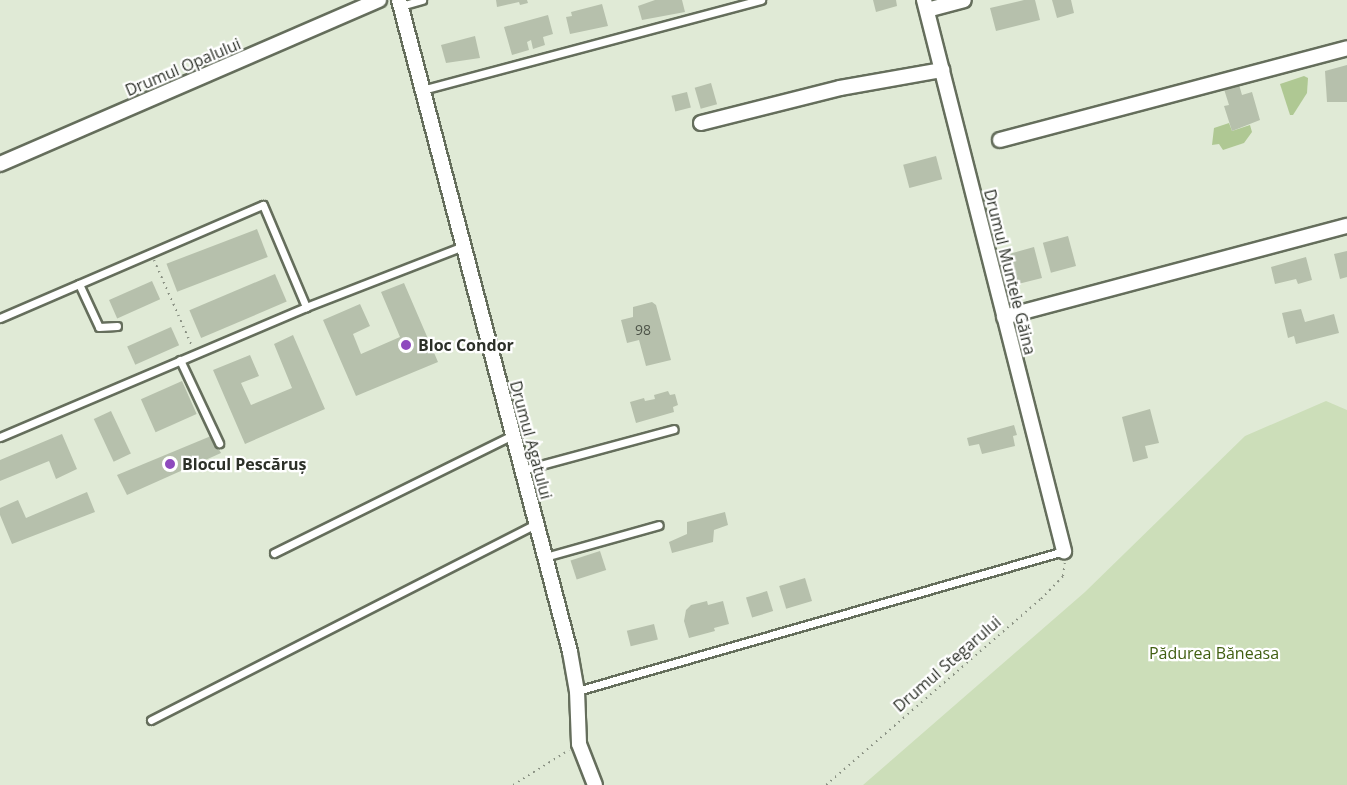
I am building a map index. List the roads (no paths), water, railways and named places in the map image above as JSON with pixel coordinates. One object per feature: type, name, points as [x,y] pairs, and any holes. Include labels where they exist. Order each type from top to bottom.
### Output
[{"type":"street","name":"Drumul Opalului","points":[[0,164],[380,0]]},
{"type":"street","points":[[926,5],[964,0]]},
{"type":"street","name":"Drumul Agatului","points":[[400,3],[570,652],[577,691],[579,744],[595,785]]},
{"type":"street","name":"Drumul Muntele Găina","points":[[926,5],[1064,551]]},
{"type":"street","points":[[1000,140],[1347,48]]},
{"type":"street","points":[[701,123],[840,88],[942,70]]},
{"type":"street","points":[[1004,317],[1347,226]]},
{"type":"lane","points":[[400,3],[422,0]]},
{"type":"lane","points":[[422,90],[761,0]]},
{"type":"lane","points":[[0,318],[263,205],[306,307]]},
{"type":"lane","points":[[0,437],[306,307],[463,246]]},
{"type":"lane","points":[[79,284],[99,327],[117,326]]},
{"type":"lane","points":[[180,360],[219,443]]},
{"type":"lane","points":[[522,470],[674,429]]},
{"type":"lane","points":[[274,553],[513,435]]},
{"type":"lane","points":[[152,720],[536,524]]},
{"type":"lane","points":[[545,557],[659,525]]},
{"type":"lane","points":[[577,691],[1064,551]]},
{"type":"place","name":"Bloc Condor","points":[[406,345]]},
{"type":"place","name":"Blocul Pescăruș","points":[[170,464]]},
{"type":"park label","name":"Pădurea Băneasa","points":[[1214,653]]}]
